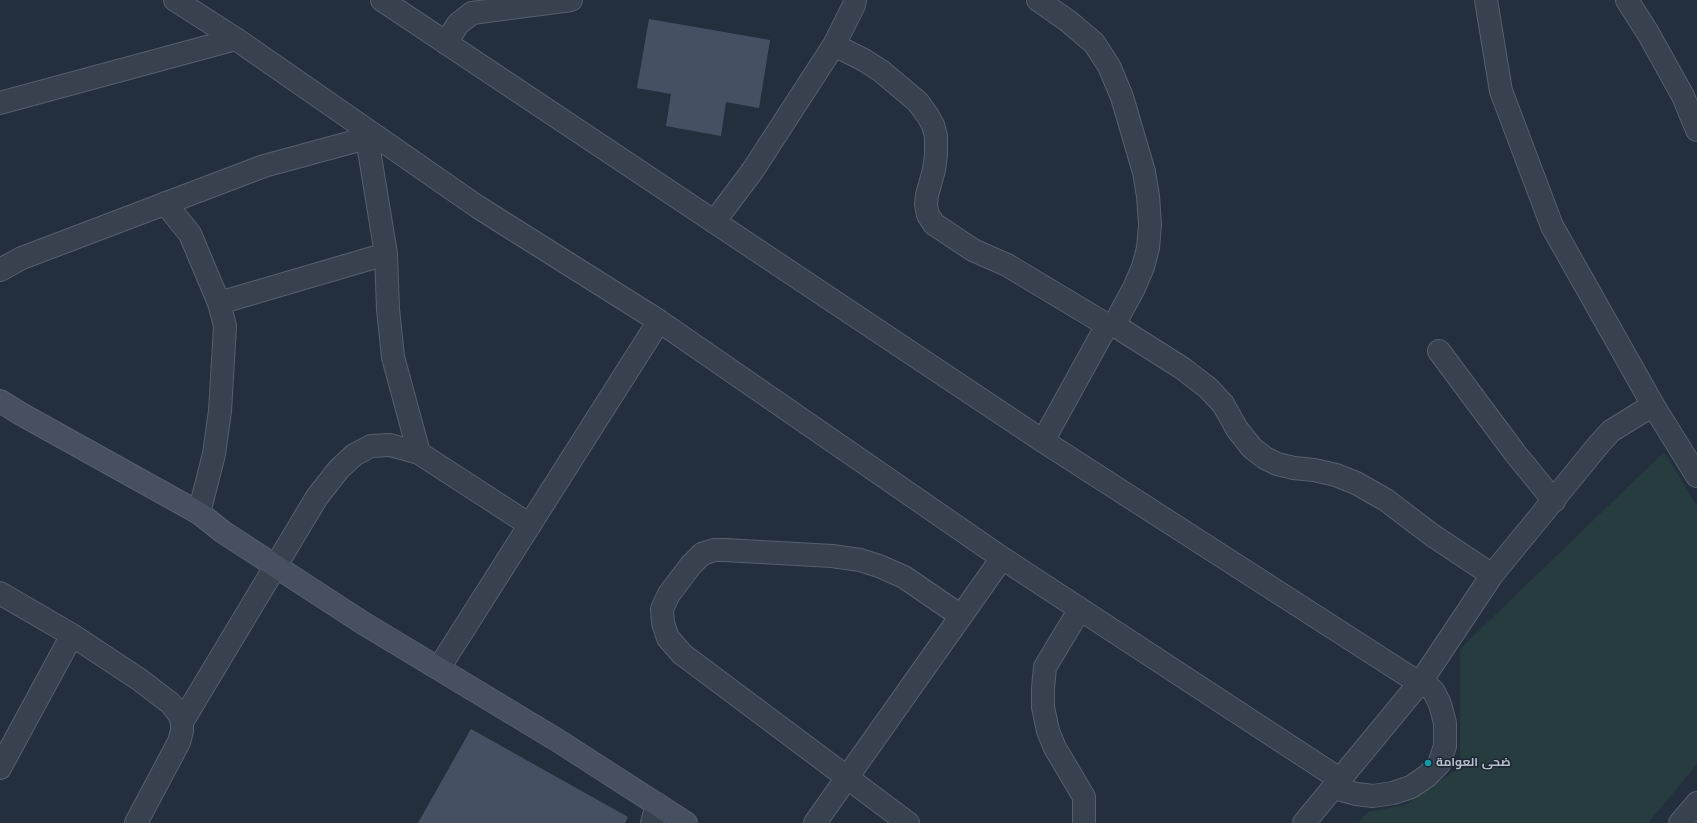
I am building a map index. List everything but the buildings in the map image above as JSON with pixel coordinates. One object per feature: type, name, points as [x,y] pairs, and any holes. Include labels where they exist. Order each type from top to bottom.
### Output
[{"type":"street","points":[[175,0],[236,39],[368,135],[478,207],[659,321],[1002,558],[1080,609],[1338,784],[1356,794],[1373,796],[1393,793],[1411,787],[1427,776],[1439,764],[1445,746],[1445,723],[1440,704],[1434,692],[1421,682],[1042,440],[382,0]]},
{"type":"street","points":[[446,42],[458,24],[472,14],[571,0]]},
{"type":"street","points":[[714,222],[753,170],[834,45],[854,5],[855,0]]},
{"type":"street","points":[[1038,0],[1068,21],[1094,43],[1109,66],[1122,97],[1144,172],[1148,196],[1150,224],[1148,248],[1143,267],[1134,288],[1110,325],[1042,440]]},
{"type":"street","points":[[1486,0],[1501,91],[1552,226],[1653,405],[1697,476]]},
{"type":"street","points":[[1627,0],[1648,33],[1683,96],[1697,130]]},
{"type":"street","points":[[0,103],[236,39]]},
{"type":"street","points":[[834,45],[864,60],[881,72],[918,102],[928,116],[933,125],[937,144],[934,170],[927,195],[926,205],[928,214],[934,224],[973,250],[1007,265],[1182,368],[1208,388],[1222,404],[1237,429],[1248,443],[1265,458],[1277,464],[1336,475],[1356,483],[1386,500],[1432,535],[1492,575]]},
{"type":"street","points":[[0,270],[22,258],[264,166],[368,135]]},
{"type":"street","points":[[368,135],[386,254],[388,309],[392,357],[419,453]]},
{"type":"street","points":[[165,204],[190,234],[219,303],[225,326],[220,411],[214,454],[199,513]]},
{"type":"street","points":[[219,303],[386,254]]},
{"type":"street","points":[[439,668],[659,321]]},
{"type":"street","points":[[1439,351],[1515,453],[1554,501]]},
{"type":"street","points":[[0,401],[199,513],[223,532],[363,623],[557,740],[655,813],[686,823]]},
{"type":"street","points":[[1304,823],[1338,784],[1421,682],[1492,575],[1611,431],[1653,405]]},
{"type":"street","points":[[182,722],[274,566],[317,497],[339,469],[354,455],[371,446],[384,445],[390,445],[419,453],[530,525]]},
{"type":"street","points":[[908,823],[847,779],[682,654],[668,638],[663,623],[662,609],[669,594],[691,565],[702,554],[714,550],[832,556],[860,560],[879,566],[904,577],[961,616]]},
{"type":"street","points":[[815,823],[1002,558]]},
{"type":"street","points":[[0,593],[72,635],[160,694],[178,714],[182,722],[182,731],[179,742],[136,823]]},
{"type":"street","points":[[1080,609],[1046,668],[1043,707],[1048,731],[1055,748],[1084,797],[1084,823]]},
{"type":"street","points":[[0,768],[72,635]]},
{"type":"street","points":[[1680,823],[1697,803]]},
{"type":"green space","points":[[1664,452],[1697,506],[1697,764],[1648,823],[1358,823],[1368,812],[1405,805],[1460,767],[1460,649]]},
{"type":"place","name":"ضحى العوامة","points":[[1428,763]]}]
